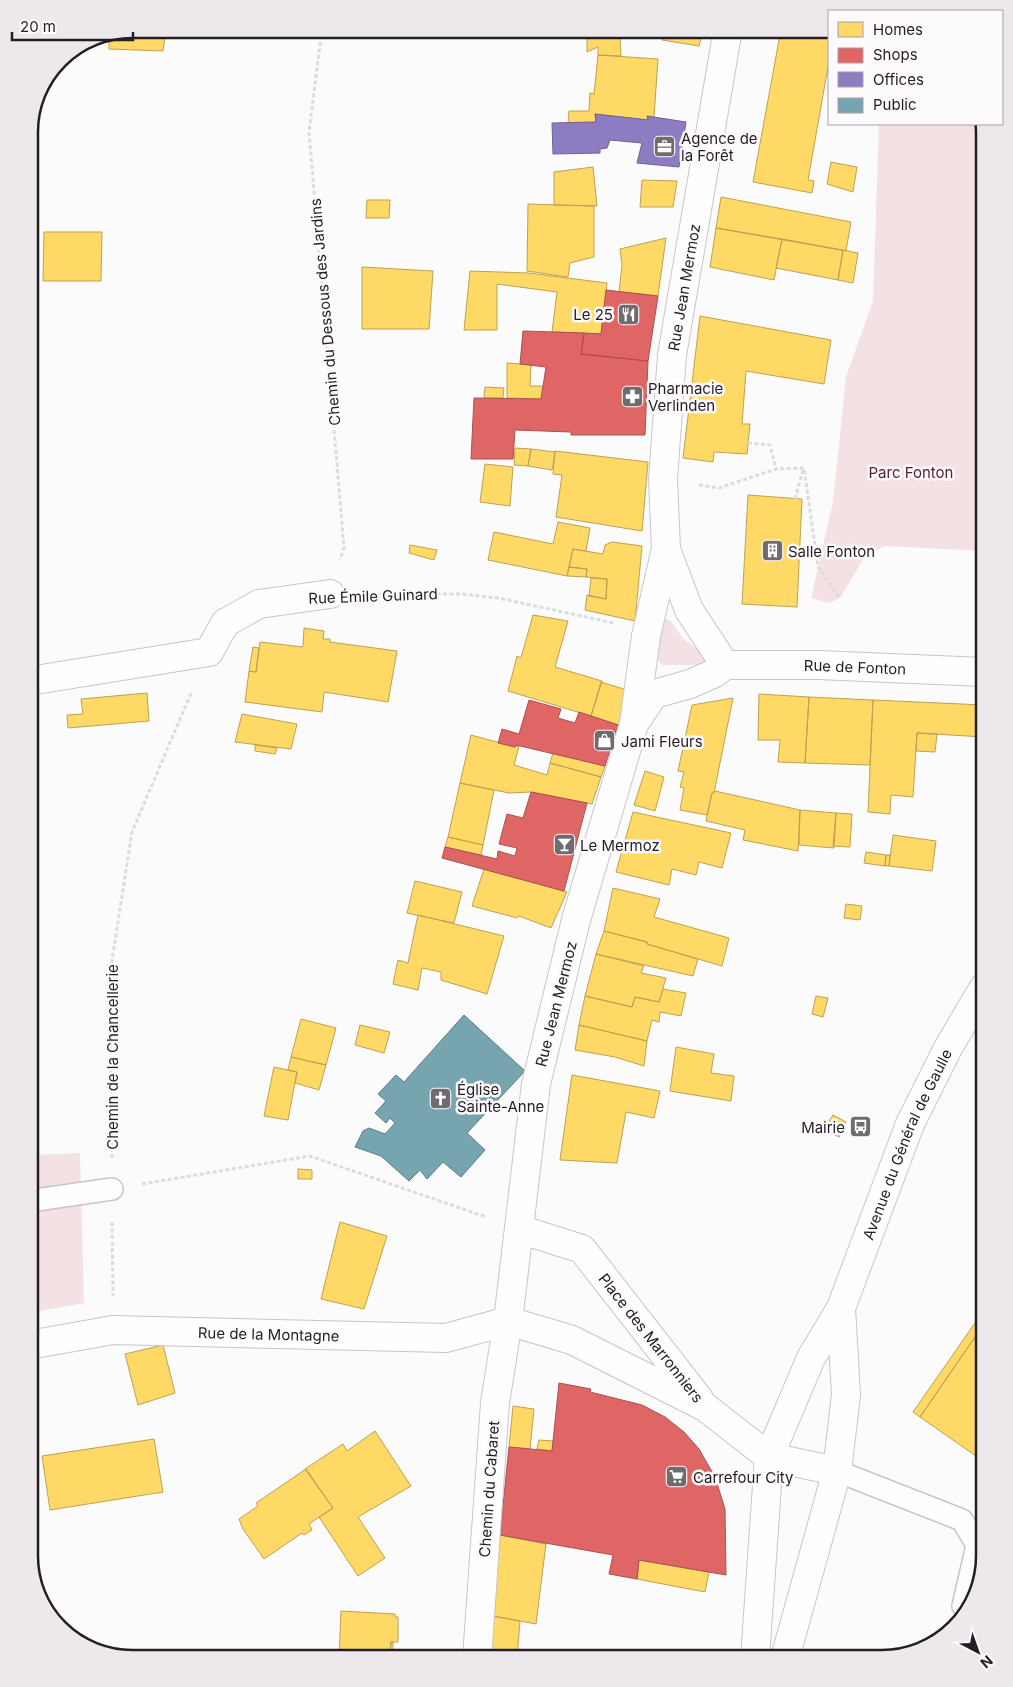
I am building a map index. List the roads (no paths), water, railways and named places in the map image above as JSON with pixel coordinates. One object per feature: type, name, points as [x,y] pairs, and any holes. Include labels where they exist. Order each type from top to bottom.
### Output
[{"type":"street","name":"Rue Jean Mermoz","points":[[508,1321],[536,1084],[576,920],[634,724],[646,636],[666,549],[663,479],[672,355],[726,38]]},
{"type":"street","name":"Rue Jean Mermoz","points":[[634,724],[654,694],[690,684],[715,673],[725,665],[689,610],[666,549]]},
{"type":"street","name":"Rue Émile Guinard","points":[[38,680],[209,652],[225,624],[259,604],[330,594]]},
{"type":"street","name":"Rue de Fonton","points":[[725,665],[818,665],[976,672]]},
{"type":"street","name":"Avenue du Général de Gaulle","points":[[756,1650],[768,1457],[811,1358],[841,1308],[910,1124],[948,1048],[976,1001]]},
{"type":"street","name":"Place des Marronniers","points":[[519,1229],[582,1249],[705,1406]]},
{"type":"street","name":"Avenue du Général de Gaulle","points":[[787,1650],[837,1471],[846,1395],[841,1308]]},
{"type":"street","name":"Place des Marronniers","points":[[508,1321],[572,1340],[705,1406]]},
{"type":"street","name":"Rue de la Montagne","points":[[38,1343],[113,1330],[446,1338],[508,1321]]},
{"type":"street","name":"Chemin du Cabaret","points":[[478,1649],[495,1402],[508,1321]]},
{"type":"street","points":[[705,1406],[768,1457],[837,1471]]},
{"type":"lane","points":[[38,1200],[112,1189]]},
{"type":"lane","points":[[837,1471],[962,1520],[976,1544]]},
{"type":"lane","points":[[964,1600],[976,1550]]},
{"type":"place","name":"Agence de la Forêt","points":[[665,147]]},
{"type":"place","name":"Le 25","points":[[629,314]]},
{"type":"place","name":"Pharmacie Verlinden","points":[[632,397]]},
{"type":"place","name":"Salle Fonton","points":[[772,551]]},
{"type":"place","name":"Jami Fleurs","points":[[605,741]]},
{"type":"place","name":"Le Mermoz","points":[[564,845]]},
{"type":"place","name":"Église Sainte-Anne","points":[[441,1098]]},
{"type":"place","name":"Mairie","points":[[861,1127]]},
{"type":"place","name":"Carrefour City","points":[[677,1477]]},
{"type":"park label","name":"Parc Fonton","points":[[911,472]]}]
